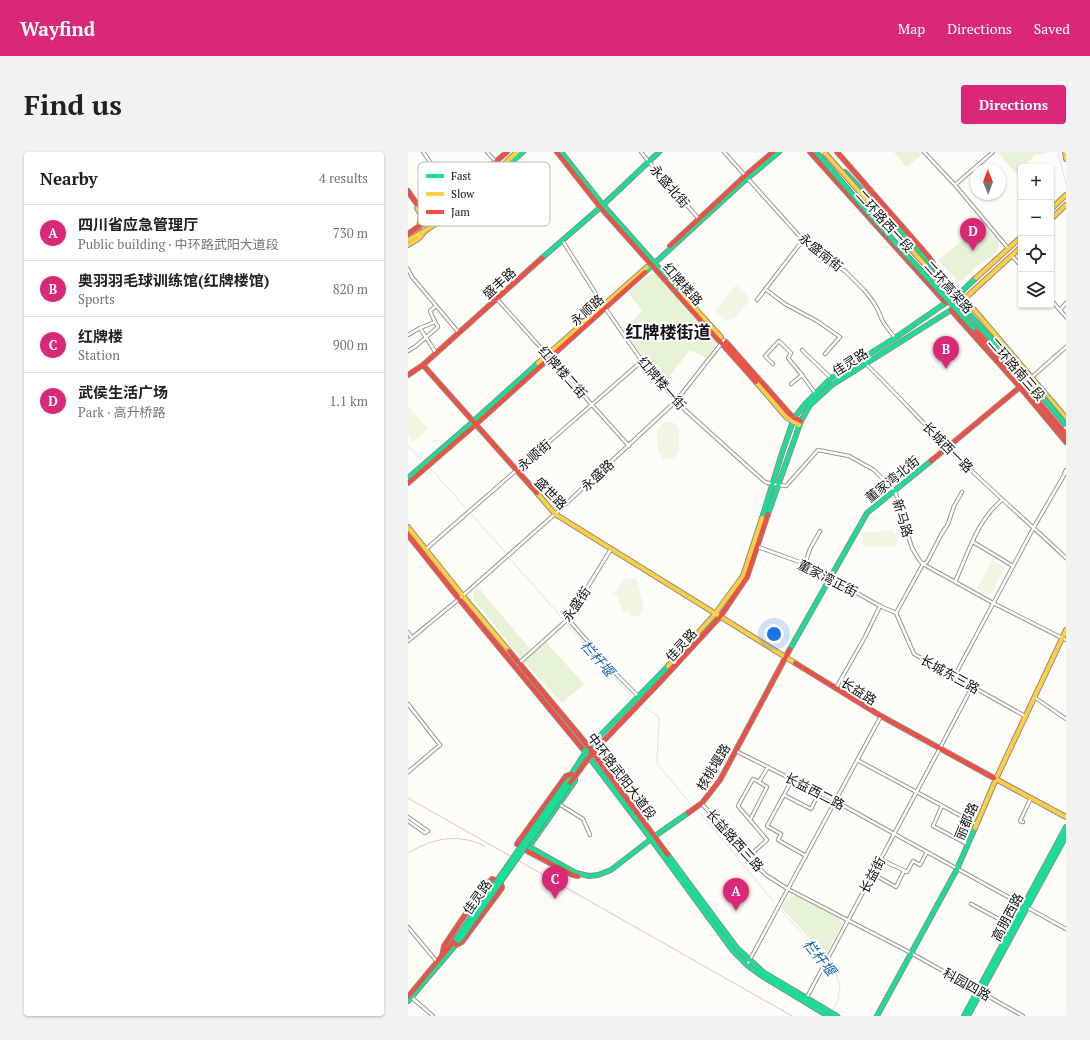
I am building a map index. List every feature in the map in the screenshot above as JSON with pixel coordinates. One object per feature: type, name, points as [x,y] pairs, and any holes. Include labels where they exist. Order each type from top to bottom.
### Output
[{"type":"main road","points":[[496,162],[507,152]]},
{"type":"main road","points":[[502,162],[512,152]]},
{"type":"main road","points":[[505,162],[517,152]]},
{"type":"main road","points":[[512,162],[523,152]]},
{"type":"main road","name":"红牌楼路","points":[[557,152],[602,206],[723,342],[794,420],[800,423]]},
{"type":"main road","name":"红牌楼路","points":[[561,152],[602,206]]},
{"type":"main road","name":"盛丰路","points":[[408,374],[423,365],[602,206],[659,152]]},
{"type":"main road","points":[[653,263],[773,152]]},
{"type":"main road","name":"永顺路","points":[[408,483],[746,178],[779,152]]},
{"type":"main road","name":"二环路西一段","points":[[810,152],[952,310]]},
{"type":"main road","name":"二环高架路","points":[[816,152],[872,218],[1026,388],[1066,436]]},
{"type":"main road","name":"二环路西一段","points":[[837,152],[928,256],[939,272],[960,293]]},
{"type":"main road","points":[[1065,152],[1066,159]]},
{"type":"main road","points":[[825,154],[849,176],[939,272]]},
{"type":"main road","name":"二环高架路","points":[[825,154],[1032,384],[1066,425]]},
{"type":"main road","points":[[408,192],[418,205]]},
{"type":"main road","points":[[1054,206],[1066,195]]},
{"type":"main road","points":[[408,196],[418,209]]},
{"type":"main road","points":[[1054,216],[1066,205]]},
{"type":"main road","points":[[408,233],[421,226]]},
{"type":"main road","points":[[408,240],[432,226]]},
{"type":"main road","points":[[408,245],[418,239],[428,229]]},
{"type":"main road","name":"佳灵路","points":[[573,775],[589,747],[639,697],[715,614],[743,576],[794,420],[805,404],[831,378],[895,338],[960,293],[1018,240]]},
{"type":"main road","name":"佳灵路","points":[[438,964],[442,957],[458,940],[573,775],[588,757],[720,617],[747,577],[800,423],[810,405],[832,385],[952,310],[1018,250]]},
{"type":"main road","name":"二环路南三段","points":[[960,293],[1032,376],[1066,418]]},
{"type":"main road","name":"二环路南三段","points":[[952,310],[1066,442]]},
{"type":"main road","name":"盛世路","points":[[423,365],[555,514],[715,614]]},
{"type":"main road","name":"董家湾北街","points":[[786,657],[866,513],[1020,387]]},
{"type":"main road","points":[[408,478],[474,423]]},
{"type":"main road","name":"中环路武阳大道段","points":[[408,527],[515,668],[585,753],[651,839],[733,951],[748,963],[828,1016]]},
{"type":"main road","name":"中环路武阳大道段","points":[[408,535],[593,752],[748,963]]},
{"type":"main road","name":"长益路","points":[[715,614],[881,716],[1066,817]]},
{"type":"main road","name":"丽都路","points":[[877,1016],[957,869],[1025,716],[1064,639],[1066,630]]},
{"type":"main road","name":"核桃堰路","points":[[527,848],[584,876],[591,877],[604,874],[702,803],[720,780],[786,657]]},
{"type":"main road","points":[[573,775],[575,781],[559,804],[527,848],[517,844],[566,776],[573,775]]},
{"type":"main road","name":"高朋西路","points":[[968,1016],[1013,926],[1026,906],[1066,827]]},
{"type":"main road","name":"高朋西路","points":[[964,1016],[980,991],[1066,836]]},
{"type":"main road","points":[[442,957],[444,946],[490,881],[494,879],[501,884],[502,888],[462,942],[456,945]]},
{"type":"main road","name":"佳灵路","points":[[409,998],[456,945],[458,940]]},
{"type":"main road","name":"中环路武阳大道段","points":[[806,1000],[837,1016]]},
{"type":"street","points":[[423,152],[430,162]]},
{"type":"street","points":[[487,152],[496,162]]},
{"type":"street","name":"永盛北街","points":[[642,152],[699,219]]},
{"type":"street","name":"永盛南街","points":[[724,152],[803,240],[846,272],[864,290],[872,300],[883,322],[895,338]]},
{"type":"street","points":[[924,152],[955,185],[1009,248]]},
{"type":"street","points":[[955,185],[993,152]]},
{"type":"street","name":"红牌楼一街","points":[[562,240],[604,306],[642,361],[676,401],[765,482],[773,484]]},
{"type":"street","points":[[757,300],[803,240]]},
{"type":"street","points":[[1012,256],[1018,263]]},
{"type":"street","points":[[408,269],[412,277],[459,333]]},
{"type":"street","points":[[765,290],[785,304],[817,321],[840,337],[825,354]]},
{"type":"street","name":"红牌楼二街","points":[[497,299],[629,446]]},
{"type":"street","points":[[1054,303],[1066,317]]},
{"type":"street","points":[[1060,310],[1066,303]]},
{"type":"street","points":[[408,350],[416,346],[438,328],[430,311],[436,306]]},
{"type":"street","points":[[408,334],[435,322]]},
{"type":"street","points":[[420,328],[436,353]]},
{"type":"street","points":[[773,364],[765,356],[778,341],[791,353],[788,358],[815,393]]},
{"type":"street","name":"永盛路","points":[[408,641],[461,598],[629,446],[676,401],[723,342]]},
{"type":"street","points":[[1032,376],[1066,347]]},
{"type":"street","points":[[802,350],[831,378]]},
{"type":"street","name":"永顺街","points":[[426,549],[642,361]]},
{"type":"street","name":"长城西一路","points":[[866,363],[947,447],[1002,500],[1034,527],[1066,558]]},
{"type":"street","points":[[791,384],[802,375]]},
{"type":"street","points":[[1061,436],[1066,432]]},
{"type":"street","name":"新马路","points":[[778,485],[786,486],[818,450],[849,456],[874,470],[895,490],[912,548],[923,564],[993,603],[1064,639]]},
{"type":"street","points":[[954,677],[1066,470]]},
{"type":"street","points":[[773,484],[778,485]]},
{"type":"street","points":[[896,613],[923,564],[927,562],[948,524],[954,506],[962,492]]},
{"type":"street","points":[[955,582],[982,523],[990,511],[1002,500]]},
{"type":"street","points":[[805,564],[810,549],[820,532]]},
{"type":"street","points":[[973,542],[1013,566]]},
{"type":"street","name":"董家湾正街","points":[[758,547],[805,564],[880,606],[896,613]]},
{"type":"street","name":"永盛街","points":[[515,668],[568,619],[611,549]]},
{"type":"street","points":[[836,688],[865,637],[880,606]]},
{"type":"street","name":"长城东三路","points":[[896,613],[914,654],[1025,716]]},
{"type":"street","points":[[568,619],[618,676],[639,697]]},
{"type":"street","points":[[408,632],[412,638]]},
{"type":"street","name":"长益街","points":[[806,1000],[972,687]]},
{"type":"street","points":[[1034,697],[1066,719]]},
{"type":"street","points":[[408,704],[440,745],[408,772]]},
{"type":"street","points":[[748,963],[881,716]]},
{"type":"street","name":"长益西二路","points":[[735,750],[835,801],[1066,929]]},
{"type":"street","points":[[857,760],[976,824]]},
{"type":"street","points":[[759,782],[768,767]]},
{"type":"street","points":[[748,857],[767,840],[738,806],[753,779],[767,787],[750,820]]},
{"type":"street","points":[[792,780],[767,826],[781,834],[778,840],[806,856]]},
{"type":"street","points":[[784,795],[811,808],[818,793]]},
{"type":"street","points":[[1023,822],[1020,821],[1031,798]]},
{"type":"street","name":"长益路西三路","points":[[702,803],[748,857],[766,875],[788,889],[848,920]]},
{"type":"street","points":[[559,804],[583,819],[590,835]]},
{"type":"street","points":[[942,806],[933,826],[967,844]]},
{"type":"street","points":[[408,817],[428,831],[427,833],[408,821]]},
{"type":"street","points":[[880,859],[907,872],[913,862],[920,865],[927,852]]},
{"type":"street","points":[[873,874],[896,887],[904,871]]},
{"type":"street","points":[[971,904],[1013,926]]},
{"type":"street","name":"科园四路","points":[[848,920],[911,953],[1023,1016]]},
{"type":"street","points":[[408,927],[438,964]]},
{"type":"street","points":[[409,998],[432,1016]]},
{"type":"green space","points":[[894,152],[922,152],[923,154],[906,167]]},
{"type":"green space","points":[[997,152],[1049,152],[1035,155],[1026,164],[1018,164],[1017,174]]},
{"type":"green space","points":[[983,224],[999,241],[999,248],[994,255],[975,268],[964,279],[961,281],[957,280],[938,260]]},
{"type":"green space","points":[[656,273],[717,341],[716,345],[706,358],[690,350],[664,383],[644,359],[624,330],[642,311],[628,292],[650,274]]},
{"type":"green space","points":[[736,285],[747,294],[749,301],[734,319],[725,320],[715,312]]},
{"type":"green space","points":[[408,406],[428,429],[413,442],[408,436]]},
{"type":"green space","points":[[665,422],[673,422],[679,429],[679,452],[674,459],[663,459],[658,451],[657,429]]},
{"type":"green space","points":[[892,531],[898,539],[895,547],[864,547],[861,539],[864,532]]},
{"type":"green space","points":[[992,560],[1005,567],[990,596],[977,589]]},
{"type":"green space","points":[[634,578],[637,580],[644,608],[639,616],[632,616],[628,611],[623,613],[617,595],[613,595],[624,580]]},
{"type":"green space","points":[[478,587],[530,649],[522,659],[473,599],[474,591]]},
{"type":"green space","points":[[545,641],[584,684],[562,703],[523,661]]},
{"type":"green space","points":[[797,895],[840,919],[842,925],[825,956],[782,908],[787,898]]},
{"type":"waterway","points":[[1058,152],[1066,184]]},
{"type":"waterway","name":"栏杆堰","points":[[408,445],[420,459]]},
{"type":"waterway","name":"栏杆堰","points":[[430,468],[466,508]]},
{"type":"waterway","name":"栏杆堰","points":[[470,513],[505,552]]},
{"type":"waterway","name":"栏杆堰","points":[[512,561],[564,620]]},
{"type":"waterway","name":"栏杆堰","points":[[567,624],[628,693]]},
{"type":"waterway","name":"栏杆堰","points":[[644,707],[658,716],[658,765],[692,805]]},
{"type":"waterway","name":"栏杆堰","points":[[698,812],[774,902]]},
{"type":"waterway","name":"栏杆堰","points":[[782,911],[835,971],[840,985],[838,1001],[834,1008]]},
{"type":"railway","points":[[408,798],[792,1016]]},
{"type":"railway","points":[[408,853],[427,844],[446,839],[465,840],[485,846]]},
{"type":"traffic: fast","points":[[512,162],[523,152]]},
{"type":"traffic: fast","points":[[561,152],[603,205],[682,294]]},
{"type":"traffic: fast","points":[[542,258],[603,205],[659,152]]},
{"type":"traffic: fast","points":[[645,272],[743,182],[779,152]]},
{"type":"traffic: fast","points":[[816,152],[872,217],[976,331]]},
{"type":"traffic: fast","points":[[845,172],[939,272]]},
{"type":"traffic: fast","points":[[926,266],[1037,390],[1066,425]]},
{"type":"traffic: fast","points":[[762,518],[794,418],[805,404],[831,378],[895,338],[960,293],[976,278]]},
{"type":"traffic: fast","points":[[768,514],[801,421],[810,405],[832,385],[951,310],[961,302]]},
{"type":"traffic: fast","points":[[408,478],[538,363]]},
{"type":"traffic: fast","points":[[790,649],[867,513],[931,461]]},
{"type":"traffic: fast","points":[[565,784],[589,747],[668,666]]},
{"type":"traffic: fast","points":[[582,748],[733,951],[747,965],[762,976],[828,1016]]},
{"type":"traffic: fast","points":[[528,848],[575,781],[575,776]]},
{"type":"traffic: fast","points":[[456,939],[565,784]]},
{"type":"traffic: fast","points":[[459,941],[568,786]]},
{"type":"traffic: fast","points":[[519,841],[576,873],[589,876],[598,875],[611,870],[688,813]]},
{"type":"traffic: fast","points":[[964,1016],[1066,827]]},
{"type":"traffic: fast","points":[[877,1016],[957,869],[975,828]]},
{"type":"traffic: fast","points":[[968,1016],[1066,836]]},
{"type":"traffic: fast","points":[[668,855],[737,948],[763,972],[837,1016]]},
{"type":"traffic: fast","points":[[408,1001],[459,941]]},
{"type":"traffic: slow","points":[[506,162],[517,152]]},
{"type":"traffic: slow","points":[[824,152],[926,266]]},
{"type":"traffic: slow","points":[[1065,152],[1066,159]]},
{"type":"traffic: slow","points":[[1054,206],[1066,195]]},
{"type":"traffic: slow","points":[[1054,216],[1066,205]]},
{"type":"traffic: slow","points":[[408,240],[432,226]]},
{"type":"traffic: slow","points":[[408,245],[418,239],[426,230]]},
{"type":"traffic: slow","points":[[976,278],[1018,240]]},
{"type":"traffic: slow","points":[[961,302],[1018,250]]},
{"type":"traffic: slow","points":[[538,363],[647,267]]},
{"type":"traffic: slow","points":[[938,271],[960,293],[1066,418]]},
{"type":"traffic: slow","points":[[682,294],[721,337]]},
{"type":"traffic: slow","points":[[756,382],[786,417],[799,425]]},
{"type":"traffic: slow","points":[[537,493],[555,514],[795,663]]},
{"type":"traffic: slow","points":[[668,666],[715,614],[743,576],[762,518]]},
{"type":"traffic: slow","points":[[408,527],[509,651]]},
{"type":"traffic: slow","points":[[975,828],[996,779],[1066,630]]},
{"type":"traffic: slow","points":[[994,778],[1066,817]]},
{"type":"traffic: jam","points":[[495,162],[507,152]]},
{"type":"traffic: jam","points":[[557,152],[601,208],[756,382]]},
{"type":"traffic: jam","points":[[670,246],[773,152]]},
{"type":"traffic: jam","points":[[810,152],[946,303]]},
{"type":"traffic: jam","points":[[837,152],[933,263]]},
{"type":"traffic: jam","points":[[408,191],[418,205]]},
{"type":"traffic: jam","points":[[408,234],[420,226]]},
{"type":"traffic: jam","points":[[408,375],[423,365],[542,258]]},
{"type":"traffic: jam","points":[[408,483],[475,425],[645,272]]},
{"type":"traffic: jam","points":[[951,310],[1020,387],[1066,442]]},
{"type":"traffic: jam","points":[[976,331],[1027,388],[1066,435]]},
{"type":"traffic: jam","points":[[726,342],[788,412],[794,418],[801,421]]},
{"type":"traffic: jam","points":[[423,365],[537,493]]},
{"type":"traffic: jam","points":[[931,461],[1020,387]]},
{"type":"traffic: jam","points":[[568,786],[593,752],[720,617],[747,577],[768,514]]},
{"type":"traffic: jam","points":[[408,535],[582,748]]},
{"type":"traffic: jam","points":[[688,813],[702,803],[720,780],[790,649]]},
{"type":"traffic: jam","points":[[509,651],[589,747],[668,855]]},
{"type":"traffic: jam","points":[[795,663],[881,716],[994,778]]},
{"type":"traffic: jam","points":[[572,774],[566,776],[517,844],[529,852],[573,875],[578,876]]},
{"type":"traffic: jam","points":[[442,956],[444,946],[467,912],[490,881],[492,879],[495,880],[501,885],[502,888],[462,942],[456,945]]},
{"type":"traffic: jam","points":[[408,997],[456,939]]},
{"type":"place","name":"武侯生活广场","points":[[973,251]]},
{"type":"place","name":"奥羽羽毛球训练馆(红牌楼馆)","points":[[946,369]]},
{"type":"place","name":"红牌楼","points":[[555,899]]},
{"type":"place","name":"四川省应急管理厅","points":[[736,911]]},
{"type":"district","name":"红牌楼街道","points":[[668,331]]}]
